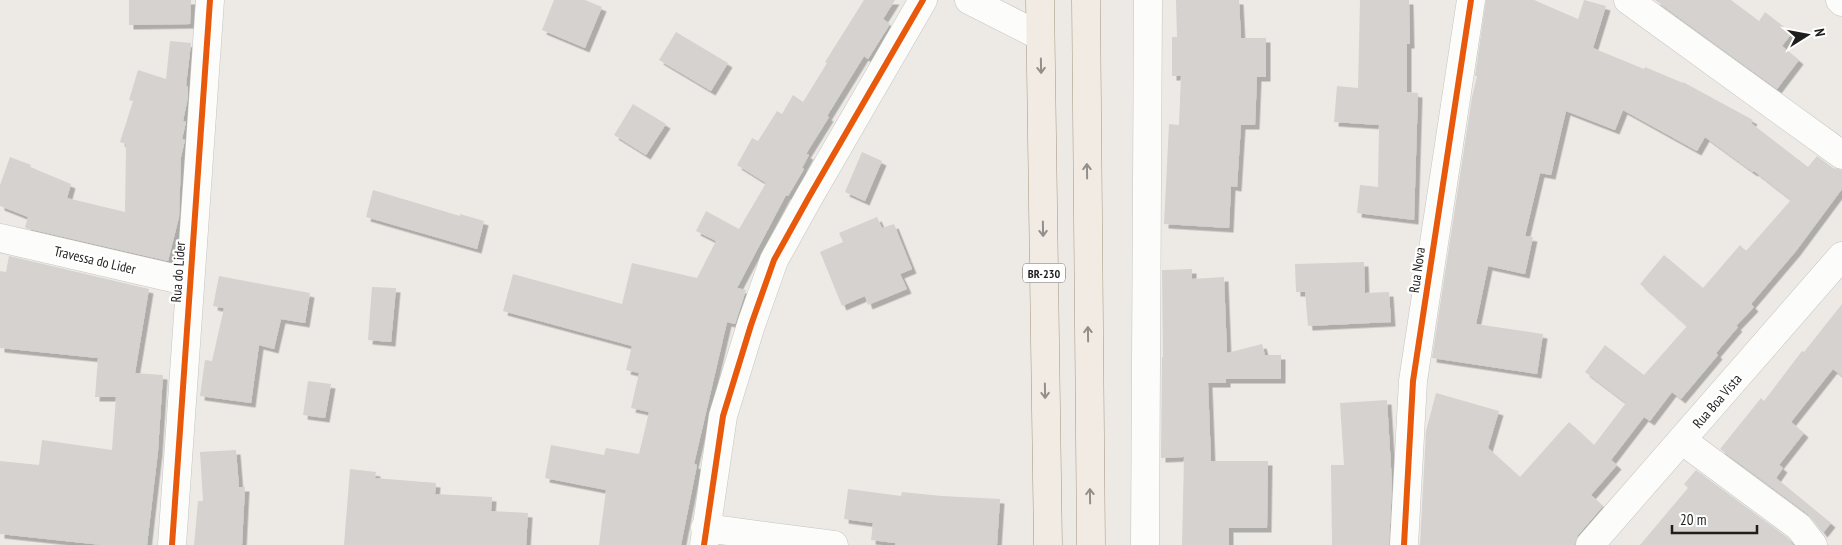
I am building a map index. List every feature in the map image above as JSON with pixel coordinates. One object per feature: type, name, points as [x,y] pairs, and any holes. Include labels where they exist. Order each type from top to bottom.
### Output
[{"type":"main road","name":"BR-230","points":[[1040,0],[1048,545]]},
{"type":"main road","points":[[1086,0],[1091,545]]},
{"type":"street","name":"Rua do Lider","points":[[172,545],[210,0]]},
{"type":"street","points":[[834,545],[704,536],[723,416],[751,325],[774,260],[923,0]]},
{"type":"street","points":[[969,0],[1040,36]]},
{"type":"street","points":[[1145,545],[1148,0]]},
{"type":"street","name":"Rua Nova","points":[[1404,545],[1413,381],[1471,0]]},
{"type":"street","points":[[1628,0],[1842,155]]},
{"type":"street","name":"Travessa do Lider","points":[[0,238],[190,282]]},
{"type":"street","name":"Rua Boa Vista","points":[[1590,545],[1683,441],[1842,256]]},
{"type":"street","points":[[1683,441],[1799,527],[1813,545]]},
{"type":"building","points":[[129,0],[191,0],[190,24],[129,25]]},
{"type":"building","points":[[554,0],[585,0],[602,7],[585,48],[542,30]]},
{"type":"building","points":[[864,0],[895,0],[883,19],[890,24],[868,59],[864,56],[827,116],[829,117],[806,154],[809,155],[802,168],[804,169],[788,196],[786,195],[737,288],[746,290],[735,324],[727,322],[694,464],[697,465],[681,545],[599,545],[606,490],[545,478],[551,445],[604,455],[606,448],[639,454],[649,412],[631,408],[639,373],[626,370],[632,346],[503,311],[513,274],[622,304],[632,263],[697,278],[716,241],[696,231],[706,211],[739,229],[766,183],[737,165],[752,138],[758,141],[777,111],[782,114],[793,95],[803,102],[827,63],[825,62]]},
{"type":"building","points":[[1176,0],[1239,0],[1241,38],[1266,38],[1266,77],[1257,77],[1255,125],[1241,125],[1237,187],[1231,186],[1229,228],[1164,224],[1169,124],[1179,125],[1181,76],[1172,76],[1172,37],[1177,37]]},
{"type":"building","points":[[1360,0],[1409,0],[1410,44],[1407,44],[1407,92],[1418,93],[1414,220],[1357,213],[1360,185],[1378,187],[1379,125],[1334,122],[1337,86],[1358,88]]},
{"type":"building","points":[[1486,0],[1534,0],[1578,19],[1584,0],[1606,6],[1593,48],[1644,69],[1645,67],[1683,82],[1753,120],[1751,123],[1808,167],[1817,156],[1833,168],[1842,170],[1842,189],[1796,251],[1751,304],[1754,307],[1736,326],[1738,327],[1716,353],[1718,355],[1681,399],[1672,392],[1650,421],[1644,417],[1611,460],[1617,465],[1591,495],[1603,506],[1578,535],[1575,545],[1420,545],[1426,431],[1436,393],[1499,411],[1488,448],[1520,477],[1569,422],[1594,445],[1626,403],[1585,372],[1605,345],[1644,375],[1687,326],[1640,284],[1664,255],[1703,288],[1740,245],[1746,251],[1791,200],[1754,171],[1705,137],[1697,151],[1623,110],[1615,130],[1566,111],[1551,175],[1540,173],[1525,236],[1533,237],[1525,274],[1488,266],[1476,324],[1543,334],[1537,374],[1432,358],[1472,97],[1477,76],[1475,76]]},
{"type":"building","points":[[1655,0],[1731,0],[1759,21],[1765,12],[1792,33],[1782,46],[1799,60],[1777,89]]},
{"type":"building","points":[[676,32],[728,63],[711,91],[659,60]]},
{"type":"building","points":[[170,41],[191,43],[186,86],[188,86],[188,97],[183,121],[186,122],[182,139],[185,140],[181,157],[179,217],[168,261],[25,228],[28,217],[0,206],[0,185],[10,157],[71,184],[67,198],[125,212],[126,144],[120,142],[133,101],[129,100],[138,70],[166,79]]},
{"type":"building","points":[[633,104],[666,124],[646,155],[614,135]]},
{"type":"building","points":[[862,152],[882,161],[865,201],[845,192]]},
{"type":"building","points":[[373,190],[460,216],[460,214],[484,221],[477,249],[366,217]]},
{"type":"building","points":[[877,217],[882,228],[894,224],[912,269],[900,274],[907,289],[868,305],[865,296],[842,306],[820,252],[843,242],[839,233]]},
{"type":"building","points":[[9,256],[149,289],[135,373],[163,375],[158,451],[147,545],[102,545],[0,534],[0,461],[39,465],[42,440],[112,450],[116,397],[95,397],[98,358],[0,348],[0,271],[6,272]]},
{"type":"building","points":[[1364,262],[1365,293],[1389,292],[1391,322],[1308,326],[1305,292],[1296,292],[1295,264]]},
{"type":"building","points":[[1192,269],[1192,279],[1224,277],[1227,353],[1262,344],[1265,355],[1281,355],[1281,379],[1226,379],[1226,383],[1208,383],[1211,461],[1268,461],[1267,528],[1229,528],[1229,545],[1182,545],[1184,457],[1161,458],[1162,270]]},
{"type":"building","points":[[219,276],[310,293],[305,323],[281,319],[274,349],[259,345],[251,403],[200,396],[205,360],[212,361],[224,308],[213,306]]},
{"type":"building","points":[[372,287],[396,288],[391,342],[368,340]]},
{"type":"building","points":[[1842,304],[1842,376],[1833,369],[1791,422],[1804,433],[1779,465],[1783,468],[1776,478],[1831,523],[1823,533],[1808,514],[1720,449],[1761,398],[1764,401],[1802,351],[1804,352]]},
{"type":"building","points":[[308,381],[331,384],[325,418],[303,415]]},
{"type":"building","points":[[1387,400],[1392,484],[1389,545],[1332,545],[1331,465],[1344,465],[1340,403]]},
{"type":"building","points":[[236,450],[239,487],[245,487],[242,545],[194,545],[198,501],[203,501],[200,452]]},
{"type":"building","points":[[350,469],[376,472],[375,478],[436,483],[435,494],[492,497],[491,511],[528,513],[526,545],[344,545]]},
{"type":"building","points":[[1696,470],[1788,538],[1793,545],[1640,545],[1688,488],[1684,484]]},
{"type":"building","points":[[848,489],[901,496],[902,492],[1000,499],[997,545],[895,545],[895,543],[871,540],[873,523],[844,519]]},
{"type":"cycle path","points":[[172,545],[210,0]]},
{"type":"cycle path","points":[[704,545],[723,416],[751,325],[774,260],[923,0]]},
{"type":"cycle path","points":[[1404,545],[1413,381],[1471,0]]}]
